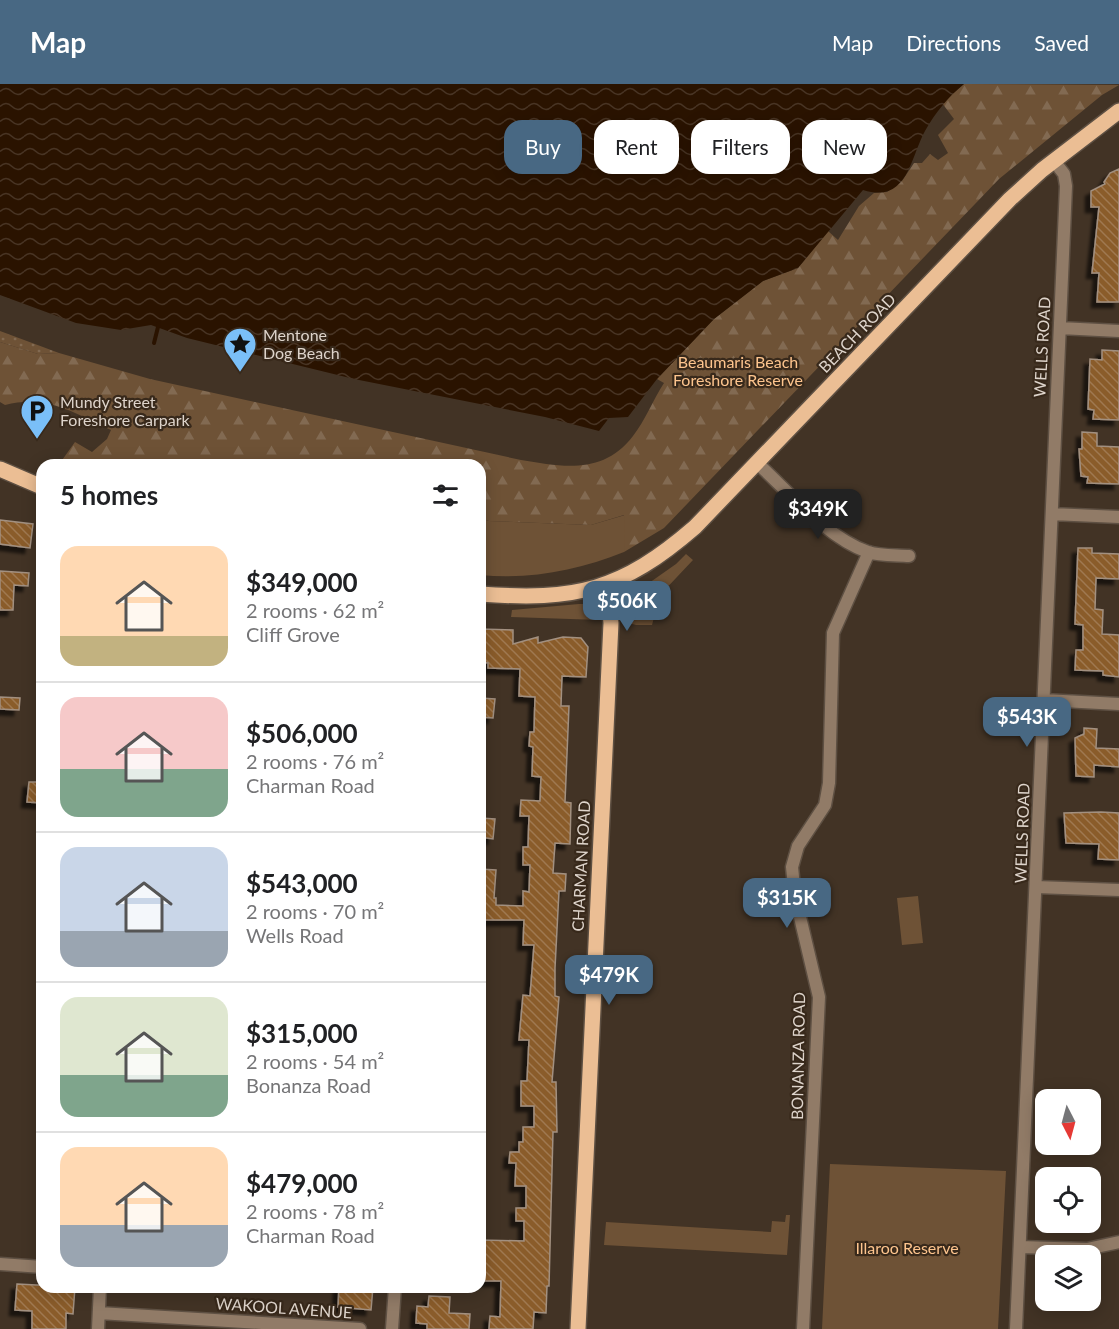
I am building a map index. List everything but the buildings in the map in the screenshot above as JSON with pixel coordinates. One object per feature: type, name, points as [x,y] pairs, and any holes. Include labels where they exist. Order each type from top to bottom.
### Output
[{"type":"main road","name":"BEACH ROAD","points":[[486,594],[556,596],[607,584],[632,573],[665,553],[695,527],[998,212],[1054,161],[1119,111]]},
{"type":"main road","points":[[0,469],[36,485]]},
{"type":"main road","name":"CHARMAN ROAD","points":[[578,1329],[611,623],[607,584]]},
{"type":"street","name":"WELLS ROAD","points":[[1016,1329],[1066,186],[1064,174],[1054,161]]},
{"type":"street","points":[[1060,328],[1119,331]]},
{"type":"street","points":[[756,462],[828,528],[869,552],[909,556]]},
{"type":"street","points":[[1052,514],[1119,517]]},
{"type":"street","name":"BONANZA ROAD","points":[[803,1329],[819,997],[795,896],[792,867],[798,846],[825,805],[829,783],[833,633],[869,552]]},
{"type":"street","points":[[1044,700],[1119,704]]},
{"type":"street","points":[[1036,886],[1119,890]]},
{"type":"street","points":[[1020,1247],[1087,1250],[1119,1242]]},
{"type":"street","points":[[0,1264],[36,1267]]},
{"type":"street","points":[[98,1329],[100,1293]]},
{"type":"street","points":[[392,1329],[395,1293]]},
{"type":"street","name":"WAKOOL AVENUE","points":[[99,1312],[360,1329]]},
{"type":"green space","name":"Beaumaris Beach Foreshore Reserve","points":[[964,84],[1119,85],[1102,95],[999,179],[664,528],[624,552],[624,515],[591,525],[486,520],[486,459],[63,459],[75,442],[92,452],[107,439],[111,430],[60,407],[34,402],[5,405],[0,402],[0,342],[38,354],[59,353],[150,379],[521,460],[567,466],[595,463],[621,449],[633,436],[664,383],[657,379],[714,319],[763,281],[798,268],[828,231],[838,240],[859,206],[874,193],[887,192],[902,181],[914,163],[922,163],[930,154],[938,160],[948,153],[938,135],[954,119],[942,103]]},
{"type":"green space","points":[[0,331],[59,353],[38,354],[0,342]]},
{"type":"green space","points":[[625,515],[624,552],[572,569],[536,575],[486,575],[486,520],[591,525]]},
{"type":"green space","points":[[686,554],[693,560],[660,595],[652,625],[636,625],[621,621],[639,590],[676,564]]},
{"type":"green space","points":[[592,604],[600,620],[511,617],[512,610]]},
{"type":"green space","points":[[918,896],[923,943],[902,945],[897,898]]},
{"type":"green space","name":"Illaroo Reserve","points":[[830,1164],[1006,1171],[998,1329],[822,1329]]},
{"type":"green space","points":[[786,1215],[790,1215],[787,1255],[604,1245],[606,1222],[771,1232],[772,1221],[785,1222]]},
{"type":"water","points":[[0,84],[964,84],[933,118],[911,165],[898,185],[878,193],[863,190],[798,268],[763,281],[714,319],[657,379],[628,417],[609,418],[599,431],[545,417],[354,379],[187,338],[151,325],[121,330],[76,323],[0,295]]},
{"type":"waterway","points":[[154,343],[159,323]]},
{"type":"place","name":"Mentone Dog Beach","points":[[240,373]]},
{"type":"place","name":"Mundy Street Foreshore Carpark","points":[[37,440]]}]
